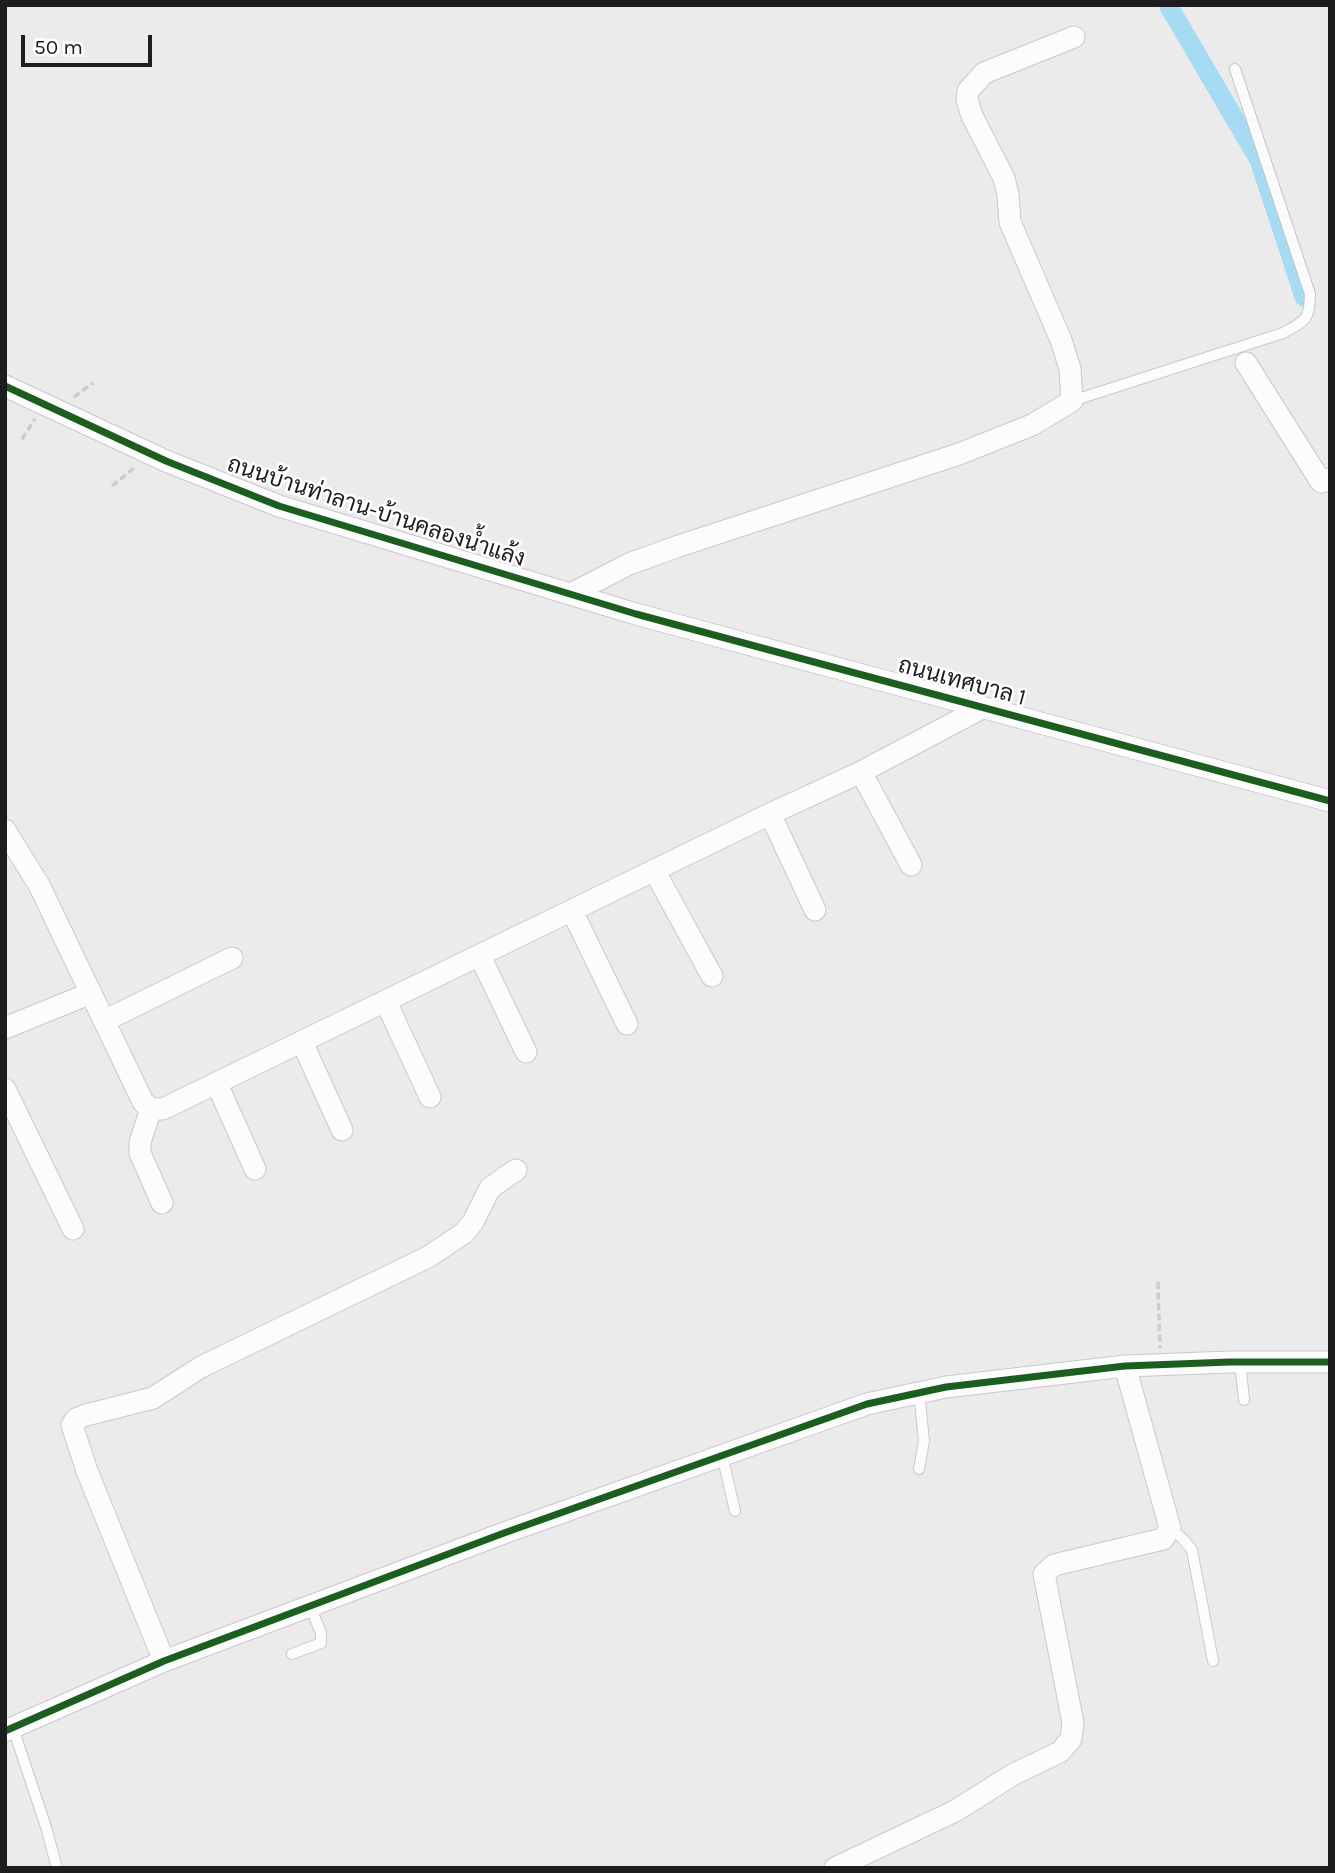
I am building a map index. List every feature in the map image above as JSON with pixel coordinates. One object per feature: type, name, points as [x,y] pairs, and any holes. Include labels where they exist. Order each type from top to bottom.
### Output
[{"type":"street","points":[[578,596],[629,564],[959,454],[1032,425],[1072,401],[1070,369],[1061,340],[1013,231],[1004,178],[972,116],[967,100],[968,91],[984,73],[1074,37]]},
{"type":"street","points":[[1246,363],[1321,482],[1330,479]]},
{"type":"street","name":"ถนนบ้านท่าลาน-บ้านคลองน้ำแล้ง","points":[[8,390],[150,454],[279,506],[578,596]]},
{"type":"street","name":"ถนนเทศบาล 1","points":[[578,596],[636,614],[1330,801]]},
{"type":"street","points":[[6,833],[39,885],[143,1102],[151,1109],[163,1109],[861,772],[982,708]]},
{"type":"street","points":[[861,772],[911,865]]},
{"type":"street","points":[[770,814],[815,910]]},
{"type":"street","points":[[654,870],[712,976]]},
{"type":"street","points":[[572,911],[627,1024]]},
{"type":"street","points":[[480,956],[526,1052]]},
{"type":"street","points":[[104,1021],[232,958]]},
{"type":"street","points":[[5,1028],[91,993]]},
{"type":"street","points":[[386,1002],[430,1097]]},
{"type":"street","points":[[302,1042],[342,1130]]},
{"type":"street","points":[[217,1084],[255,1169]]},
{"type":"street","points":[[5,1089],[74,1229]]},
{"type":"street","points":[[151,1109],[140,1142],[140,1153],[162,1203]]},
{"type":"street","points":[[163,1661],[87,1471],[72,1425],[76,1419],[153,1398],[201,1367],[245,1348],[446,1247],[473,1222],[490,1188],[516,1170]]},
{"type":"street","points":[[9,1730],[163,1661],[503,1533],[867,1404],[919,1391],[1125,1366],[1330,1362]]},
{"type":"street","points":[[835,1868],[955,1811],[1014,1774],[1060,1752],[1071,1739],[1073,1724],[1044,1574],[1054,1565],[1163,1539],[1170,1528],[1125,1366]]},
{"type":"lane","points":[[1072,401],[1283,333],[1304,322],[1310,312],[1310,294],[1235,69]]},
{"type":"lane","points":[[1240,1362],[1244,1400]]},
{"type":"lane","points":[[919,1391],[924,1441],[919,1469]]},
{"type":"lane","points":[[722,1455],[735,1511]]},
{"type":"lane","points":[[1170,1528],[1192,1550],[1213,1661]]},
{"type":"lane","points":[[292,1654],[321,1643],[321,1633],[310,1606]]},
{"type":"lane","points":[[9,1730],[46,1827],[57,1868]]},
{"type":"path","points":[[112,486],[150,454]]},
{"type":"path","points":[[1158,1282],[1161,1333],[1159,1364]]},
{"type":"waterway","points":[[1168,5],[1259,160],[1304,297]]},
{"type":"cycle path","points":[[5,386],[166,461],[279,506],[636,614],[1330,801]]},
{"type":"cycle path","points":[[5,1731],[164,1661],[504,1533],[867,1404],[946,1387],[1125,1366],[1330,1362]]}]
